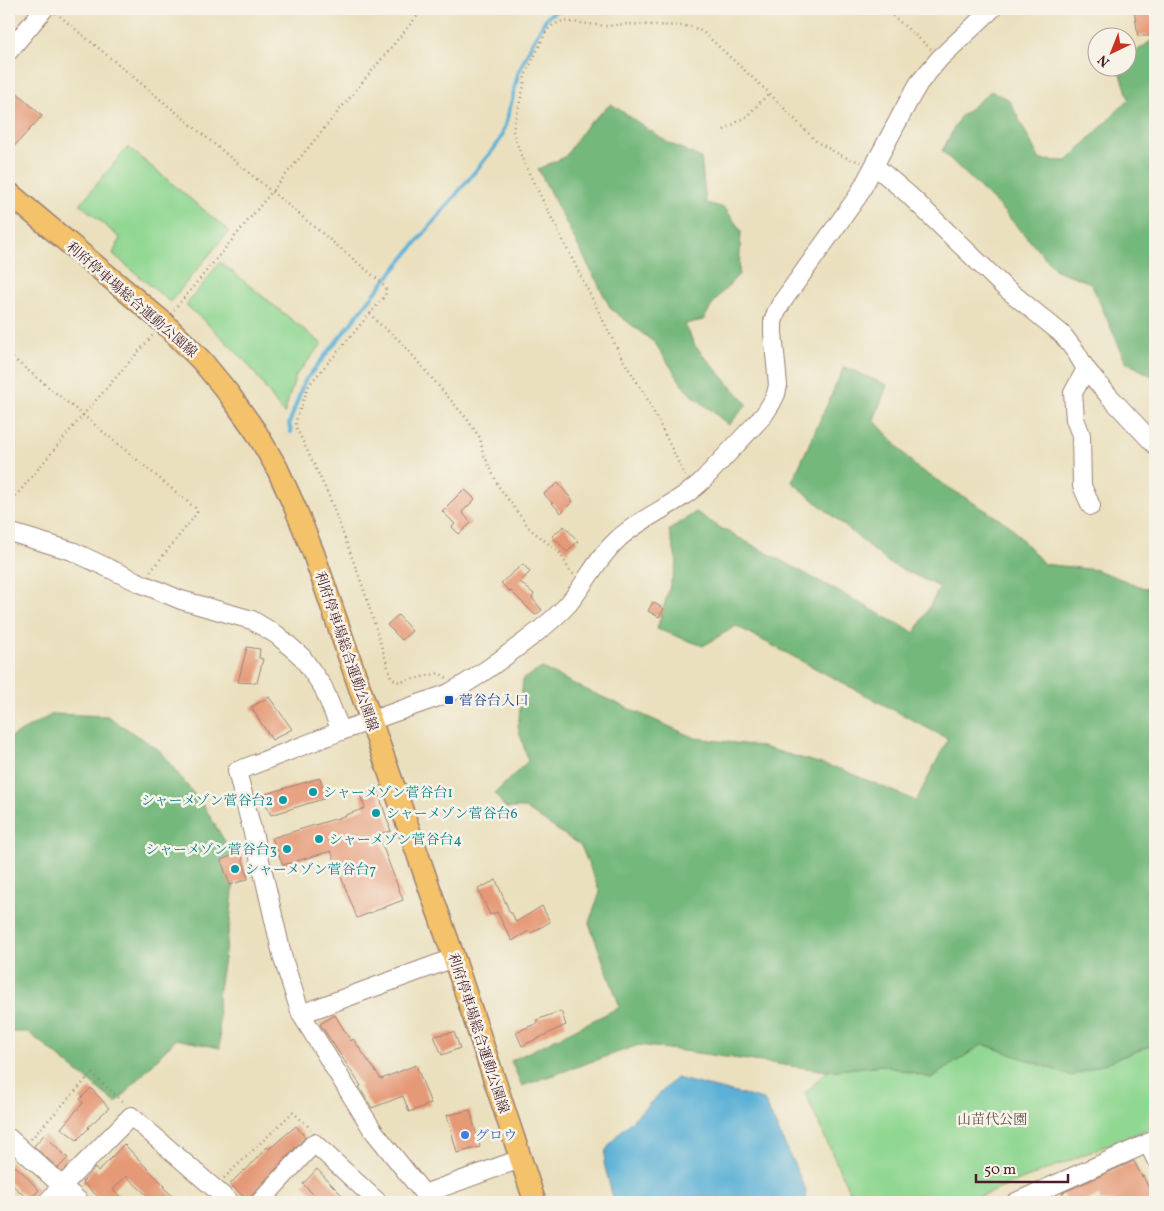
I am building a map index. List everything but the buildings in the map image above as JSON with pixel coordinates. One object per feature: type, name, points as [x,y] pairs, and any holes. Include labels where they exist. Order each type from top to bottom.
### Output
[{"type":"main road","name":"利府停車場総合運動公園線","points":[[9,193],[164,323],[202,362],[229,394],[256,432],[277,468],[313,552],[454,958],[535,1202]]},
{"type":"street","points":[[520,1159],[424,1194],[372,1130],[301,1014],[283,959],[263,872],[236,771],[341,731],[447,694],[461,687],[536,633],[568,604],[616,540],[692,491],[752,429],[771,404],[778,385],[773,333],[773,322],[776,313],[858,196],[919,83],[940,58],[992,9]]},
{"type":"street","points":[[9,51],[49,10]]},
{"type":"street","points":[[874,166],[909,195],[1003,286],[1062,334],[1086,369],[1155,444]]},
{"type":"street","points":[[1086,369],[1073,393],[1075,419],[1081,436],[1082,486],[1090,506]]},
{"type":"street","points":[[9,532],[72,551],[181,600],[252,620],[277,634],[302,657],[323,687],[341,731]]},
{"type":"street","points":[[301,1014],[454,958]]},
{"type":"street","points":[[47,1202],[131,1116],[230,1202]]},
{"type":"street","points":[[13,1142],[80,1202]]},
{"type":"street","points":[[260,1202],[314,1143],[377,1202]]},
{"type":"street","points":[[1016,1202],[1153,1147]]},
{"type":"path","points":[[9,504],[83,415],[164,323],[423,9]]},
{"type":"path","points":[[885,9],[940,58]]},
{"type":"path","points":[[49,10],[272,192],[386,288],[385,296],[309,384],[296,420],[296,427],[329,496],[363,587],[391,677],[401,682],[438,672],[461,687]]},
{"type":"path","points":[[692,491],[646,396],[623,360],[523,161],[513,131],[525,75],[547,30],[563,21],[606,26],[627,24],[693,27],[703,32],[769,93],[817,142],[844,157],[874,166]]},
{"type":"path","points":[[724,130],[747,116],[769,93]]},
{"type":"path","points":[[370,313],[376,321],[400,341],[467,419],[480,438],[483,453],[499,487],[530,529],[559,552],[570,571],[583,585]]},
{"type":"path","points":[[9,355],[194,508],[196,512],[194,517],[140,583]]},
{"type":"path","points":[[13,1142],[92,1073],[124,1102],[131,1116]]},
{"type":"path","points":[[214,1188],[293,1112],[316,1134],[314,1143]]},
{"type":"green space","points":[[1155,38],[1155,378],[1126,362],[1091,283],[1056,270],[997,204],[942,151],[960,117],[991,91],[1009,100],[1040,160],[1067,161],[1129,99],[1122,78],[1136,78],[1136,52]]},
{"type":"green space","points":[[611,104],[667,142],[701,158],[706,203],[725,208],[741,231],[739,274],[714,302],[703,320],[685,324],[695,346],[747,404],[729,425],[686,390],[655,343],[611,309],[538,169],[565,157],[586,126]]},
{"type":"green space","points":[[128,147],[229,231],[170,302],[113,254],[120,238],[80,204]]},
{"type":"green space","points":[[220,262],[322,344],[296,375],[284,414],[248,364],[186,305]]},
{"type":"green space","points":[[844,367],[887,385],[874,420],[916,467],[1009,525],[1044,564],[1097,570],[1155,592],[1155,1044],[1072,1076],[983,1044],[931,1078],[882,1065],[827,1071],[639,1045],[522,1086],[511,1061],[620,1007],[589,923],[600,892],[581,846],[525,808],[505,808],[495,793],[528,761],[518,727],[523,679],[542,668],[695,738],[759,746],[843,770],[916,801],[948,739],[736,626],[703,646],[657,629],[677,562],[669,530],[696,512],[719,527],[915,633],[940,587],[889,563],[792,482]]},
{"type":"green space","points":[[53,714],[107,716],[159,750],[205,808],[236,860],[230,922],[218,995],[220,1048],[176,1039],[116,1103],[28,1032],[9,1032],[9,738]]},
{"type":"green space","name":"山苗代公園","points":[[983,1044],[1072,1076],[1155,1044],[1155,1126],[967,1202],[854,1202],[805,1093],[827,1071],[882,1065],[931,1078]]},
{"type":"water","points":[[676,1078],[764,1100],[806,1190],[805,1200],[803,1202],[614,1202],[604,1163],[606,1150],[618,1134]]},
{"type":"waterway","points":[[291,432],[289,424],[304,382],[496,146],[502,136],[518,74],[531,45],[547,17],[556,11],[575,9]]},
{"type":"place","name":"菅谷台入口","points":[[449,700]]},
{"type":"place","name":"シャーメゾン菅谷台1","points":[[313,792]]},
{"type":"place","name":"シャーメゾン菅谷台2","points":[[283,800]]},
{"type":"place","name":"シャーメゾン菅谷台6","points":[[376,813]]},
{"type":"place","name":"シャーメゾン菅谷台4","points":[[319,839]]},
{"type":"place","name":"シャーメゾン菅谷台3","points":[[287,849]]},
{"type":"place","name":"シャーメゾン菅谷台7","points":[[235,869]]},
{"type":"place","name":"グロウ","points":[[465,1135]]}]
